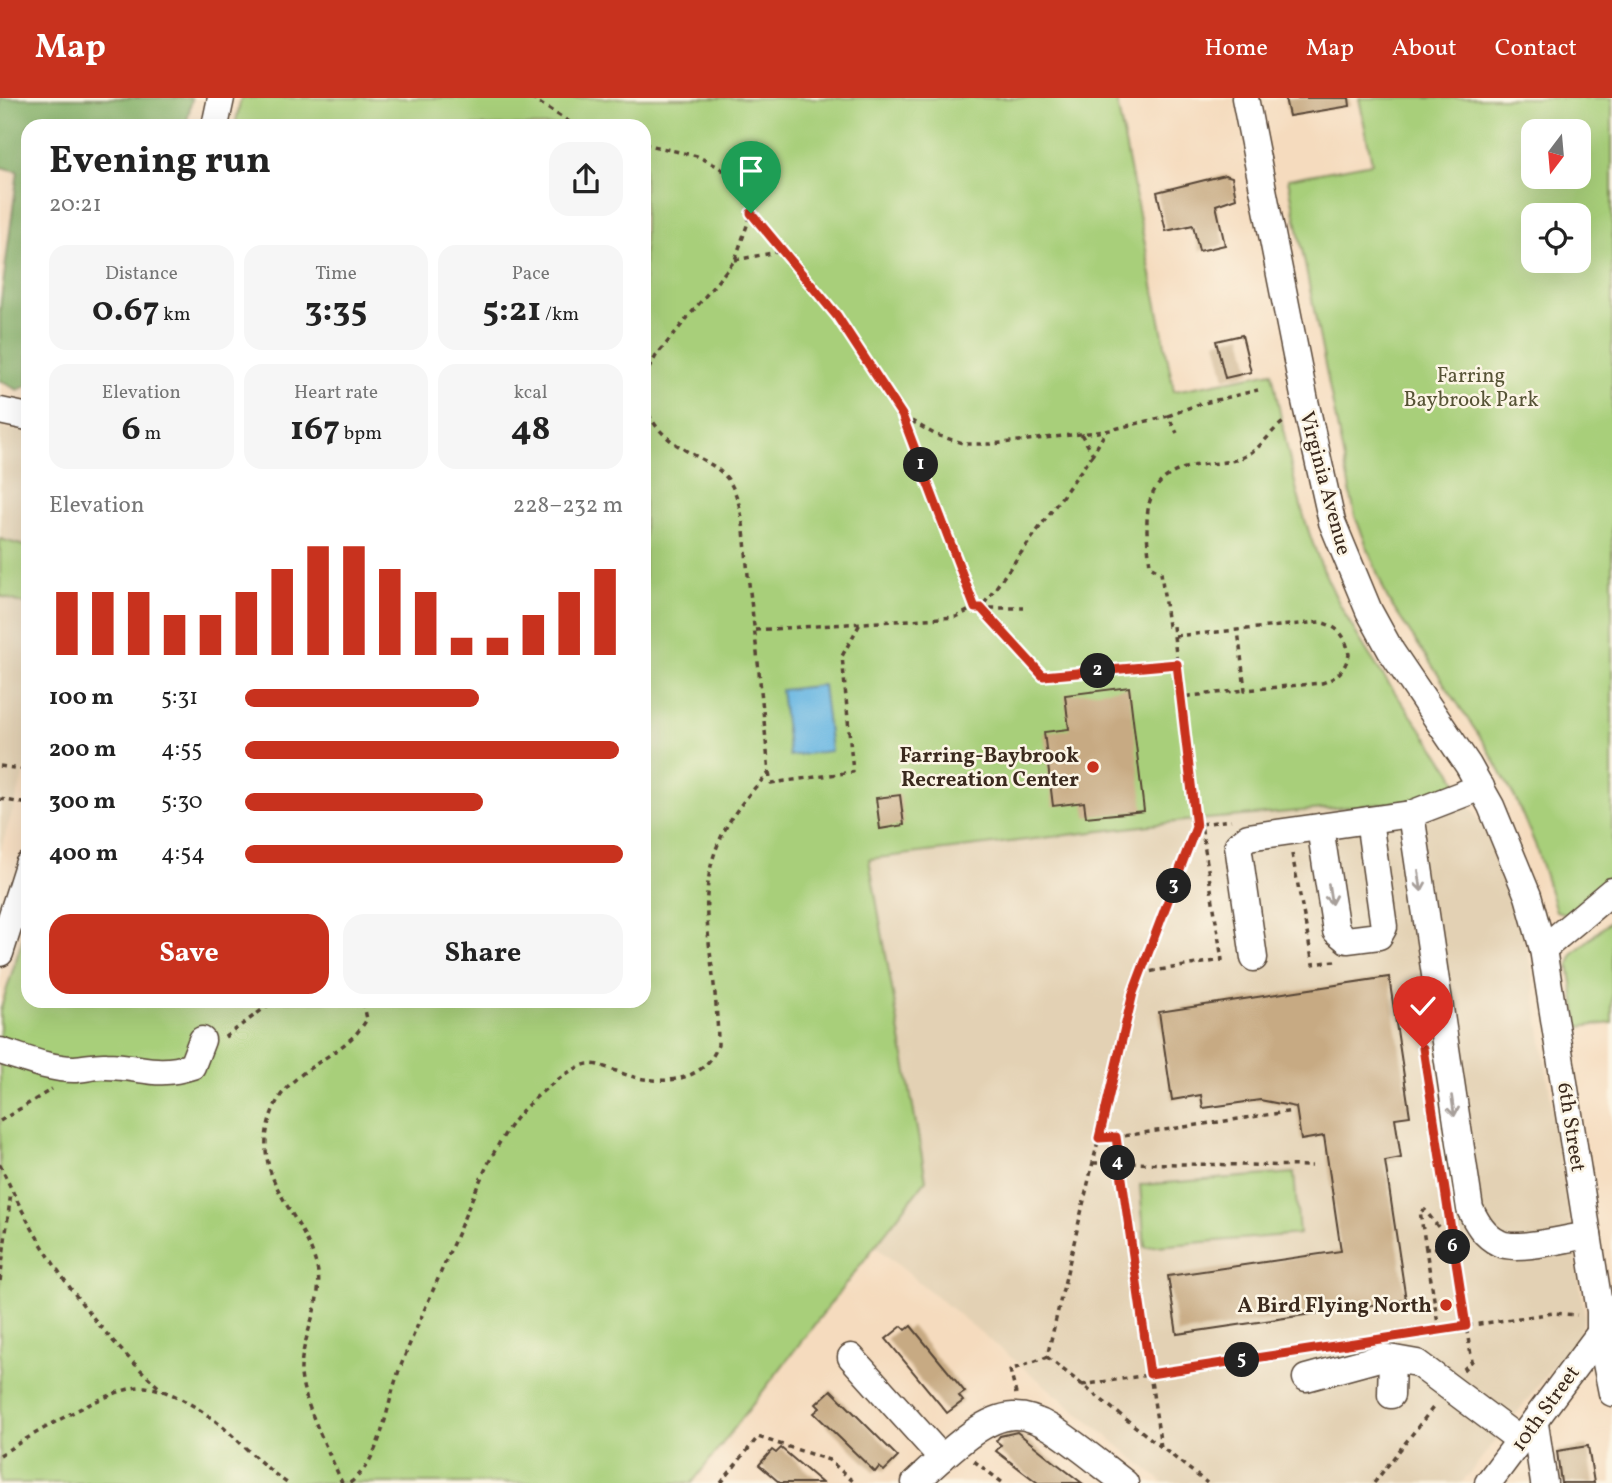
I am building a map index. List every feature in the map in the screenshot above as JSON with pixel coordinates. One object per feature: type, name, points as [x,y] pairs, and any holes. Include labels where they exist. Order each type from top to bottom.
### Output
[{"type":"street","points":[[216,119],[220,98]]},
{"type":"street","name":"Virginia Avenue","points":[[1245,98],[1305,401],[1332,522],[1348,565],[1385,641],[1480,787],[1512,851],[1543,950]]},
{"type":"street","points":[[0,411],[21,416]]},
{"type":"street","points":[[1254,958],[1238,845],[1248,837],[1410,814],[1480,787]]},
{"type":"street","points":[[1410,814],[1470,1209],[1481,1229],[1500,1244],[1523,1245],[1588,1235]]},
{"type":"street","points":[[1320,827],[1336,931],[1346,940],[1379,936],[1384,927],[1369,820]]},
{"type":"street","points":[[0,953],[21,888]]},
{"type":"street","points":[[1543,950],[1612,891]]},
{"type":"street","name":"6th Street","points":[[1543,950],[1600,1311],[1598,1325],[1612,1393]]},
{"type":"street","points":[[0,1051],[65,1068],[106,1066],[148,1073],[173,1072],[192,1066],[202,1040]]},
{"type":"street","name":"10th Street","points":[[1488,1483],[1528,1432],[1598,1325]]},
{"type":"street","points":[[1395,1348],[1528,1432],[1544,1483]]},
{"type":"street","points":[[1306,1378],[1383,1357],[1395,1348]]},
{"type":"street","points":[[1391,1395],[1395,1348]]},
{"type":"street","points":[[851,1357],[949,1452]]},
{"type":"street","points":[[915,1483],[949,1452],[1016,1403],[1125,1483]]},
{"type":"path","points":[[531,98],[565,119]]},
{"type":"path","points":[[651,146],[697,156],[719,167],[734,180],[751,213],[837,316],[902,415],[975,608]]},
{"type":"path","points":[[651,365],[735,260],[751,213]]},
{"type":"path","points":[[735,260],[783,251]]},
{"type":"path","points":[[902,415],[936,435],[966,444],[1106,431],[1258,390]]},
{"type":"path","points":[[651,416],[662,436],[710,465],[731,482],[740,506],[771,783],[853,772],[842,656],[861,622]]},
{"type":"path","points":[[1168,416],[1177,432]]},
{"type":"path","points":[[1047,1357],[1133,993],[1196,827],[1174,626],[1168,626],[1161,572],[1150,566],[1146,513],[1151,496],[1168,477],[1184,468],[1237,459],[1248,454],[1267,441],[1285,421]]},
{"type":"path","points":[[981,608],[1093,454],[1106,431]]},
{"type":"path","points":[[1081,434],[1093,454]]},
{"type":"path","points":[[755,631],[956,617],[975,608],[1024,608]]},
{"type":"path","points":[[981,608],[1043,676],[1177,664]]},
{"type":"path","points":[[1175,636],[1320,622],[1332,625],[1342,633],[1347,644],[1346,664],[1334,679],[1322,683],[1180,697]]},
{"type":"path","points":[[1238,630],[1245,690]]},
{"type":"path","points":[[1347,644],[1355,642]]},
{"type":"path","points":[[0,766],[21,769]]},
{"type":"path","points":[[350,1483],[359,1476],[374,1453],[400,1370],[490,1160],[517,1116],[570,1071],[589,1064],[635,1077],[662,1081],[689,1076],[713,1059],[718,1045],[718,1020],[707,932],[707,886],[713,853],[746,796],[769,773]]},
{"type":"path","points":[[0,799],[21,803]]},
{"type":"path","points":[[1141,973],[1222,960],[1201,824]]},
{"type":"path","points":[[202,1040],[226,1037],[265,1008]]},
{"type":"path","points":[[342,1483],[309,1403],[300,1370],[319,1272],[312,1248],[284,1203],[267,1168],[265,1138],[273,1108],[290,1083],[349,1042],[367,1019],[365,1008]]},
{"type":"path","points":[[0,1121],[57,1085],[65,1068]]},
{"type":"path","points":[[1099,1138],[1293,1111]]},
{"type":"path","points":[[1116,1137],[1161,1447]]},
{"type":"path","points":[[1093,1163],[1312,1166]]},
{"type":"path","points":[[0,1164],[35,1237],[66,1282],[114,1342],[166,1393]]},
{"type":"path","points":[[0,1281],[11,1190]]},
{"type":"path","points":[[1439,1330],[1420,1211],[1425,1210],[1453,1246]]},
{"type":"path","points":[[1449,1219],[1472,1361],[1462,1372]]},
{"type":"path","points":[[1426,1250],[1453,1246]]},
{"type":"path","points":[[1395,1348],[1439,1330],[1553,1313],[1598,1325]]},
{"type":"path","points":[[1082,1385],[1329,1347]]},
{"type":"path","points":[[1047,1357],[1208,1483]]},
{"type":"path","points":[[1016,1403],[1010,1370],[1047,1357]]},
{"type":"path","points":[[0,1455],[106,1396],[128,1388],[146,1387],[166,1393],[214,1420],[287,1483]]},
{"type":"path","points":[[1374,1483],[1441,1397]]},
{"type":"path","points":[[721,1483],[758,1437],[829,1460],[855,1483]]},
{"type":"path","points":[[949,1452],[1003,1483]]},
{"type":"path","points":[[725,1478],[732,1483]]},
{"type":"shaded area","points":[[0,427],[21,431],[21,784],[0,852]]},
{"type":"shaded area","points":[[1465,797],[1498,853],[1528,952],[1585,1316],[1579,1334],[1462,1483],[1164,1483],[875,1246],[926,1180],[869,859],[1184,821]]},
{"type":"green space","points":[[0,98],[192,98],[188,119],[21,119],[21,388],[18,390],[0,381],[0,308],[18,171],[0,167]]},
{"type":"green space","points":[[241,98],[1116,98],[1174,391],[1272,372],[1300,503],[1327,578],[1353,629],[1451,771],[1465,797],[1184,821],[869,859],[926,1180],[692,1483],[0,1483],[0,1011],[21,944],[21,1008],[651,1008],[651,119],[236,119]]},
{"type":"green space","name":"Farring Baybrook Park","points":[[1359,98],[1612,98],[1612,875],[1566,914],[1556,911],[1535,844],[1516,800],[1488,749],[1388,600],[1355,516],[1288,179],[1372,163]]},
{"type":"green space","points":[[0,539],[21,545],[21,603],[0,596]]},
{"type":"green space","points":[[1612,920],[1612,1023],[1579,1027],[1569,965],[1573,953]]},
{"type":"green space","points":[[1294,1173],[1299,1234],[1145,1247],[1140,1185]]},
{"type":"water","points":[[823,685],[831,751],[789,756],[781,690]]},
{"type":"building","points":[[1285,98],[1349,98],[1350,106],[1289,116]]},
{"type":"building","points":[[1225,175],[1232,177],[1236,198],[1216,205],[1225,245],[1199,251],[1193,225],[1166,231],[1157,192]]},
{"type":"building","points":[[1242,335],[1251,372],[1225,378],[1216,341]]},
{"type":"building","name":"Farring-Baybrook Recreation Center","points":[[1129,687],[1144,811],[1086,817],[1084,802],[1053,806],[1044,732],[1069,729],[1065,695]]},
{"type":"building","points":[[900,795],[904,825],[880,829],[876,798]]},
{"type":"building","points":[[1389,977],[1410,1116],[1395,1118],[1401,1158],[1385,1161],[1406,1300],[1177,1334],[1168,1276],[1341,1251],[1324,1136],[1301,1140],[1296,1107],[1260,1100],[1203,1108],[1201,1095],[1172,1100],[1159,1012]]},
{"type":"building","points":[[902,1326],[906,1330],[911,1326],[965,1392],[959,1396],[963,1401],[947,1413],[886,1339]]},
{"type":"building","points":[[831,1390],[898,1457],[884,1471],[879,1467],[875,1472],[814,1413],[820,1408],[816,1404]]},
{"type":"building","points":[[1017,1432],[1082,1483],[1038,1483],[996,1451],[1001,1445],[996,1441],[1000,1436]]},
{"type":"building","points":[[1588,1446],[1594,1483],[1561,1483],[1557,1451]]},
{"type":"building","points":[[781,1448],[822,1483],[780,1483],[759,1465],[772,1450],[776,1453]]},
{"type":"place","name":"Farring-Baybrook Recreation Center","points":[[1093,767]]},
{"type":"place","name":"A Bird Flying North","points":[[1446,1305]]},
{"type":"route","points":[[751,213],[837,316],[902,415],[975,608],[981,608],[1043,676],[1177,664],[1196,827],[1133,993],[1099,1138],[1116,1137],[1150,1374],[1466,1326],[1423,1048]]}]
